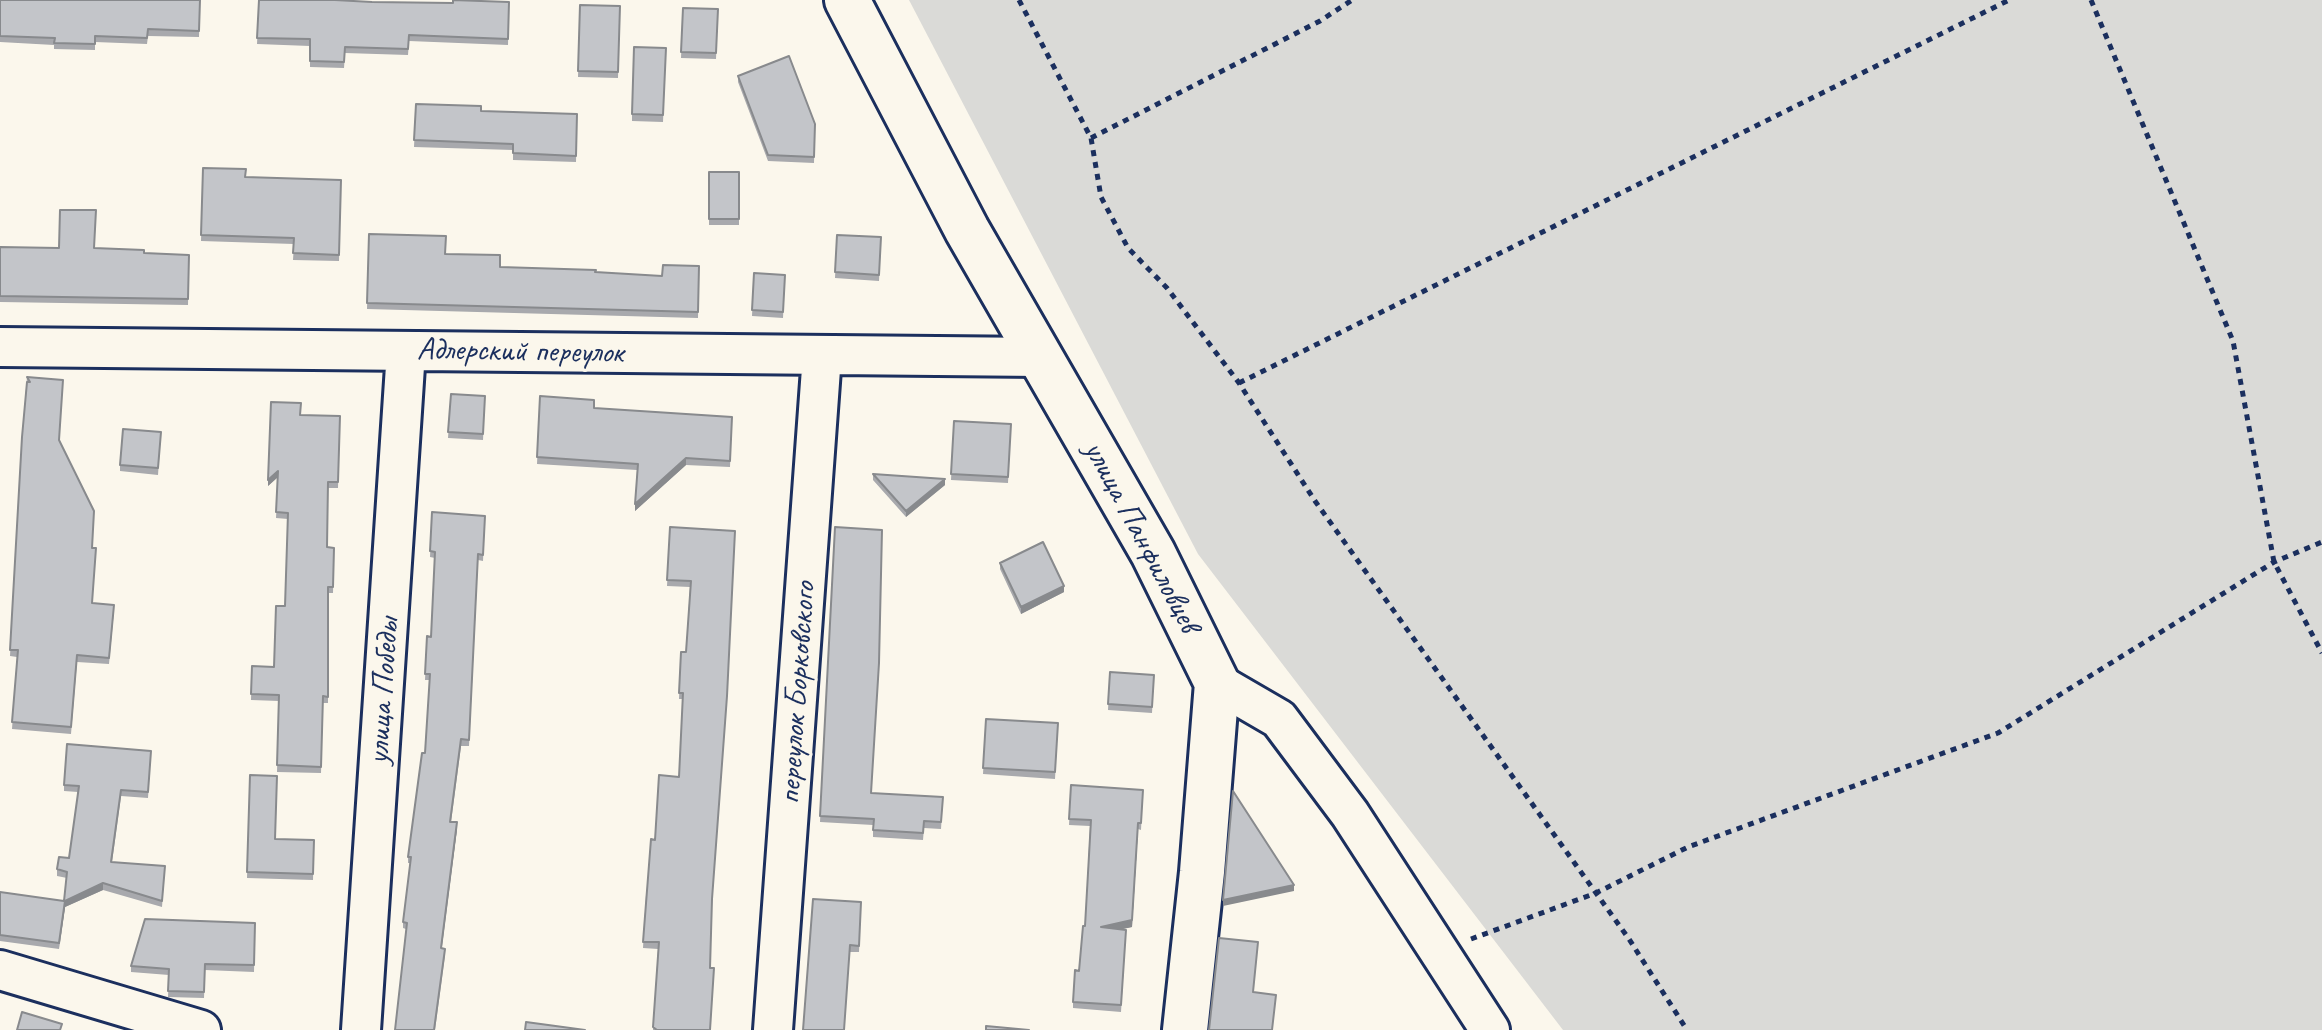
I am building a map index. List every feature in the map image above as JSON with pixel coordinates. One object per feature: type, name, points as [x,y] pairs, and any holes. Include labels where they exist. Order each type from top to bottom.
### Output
[{"type":"street","name":"улица Панфиловцев","points":[[847,0],[967,230],[1153,553],[1217,683]]},
{"type":"street","name":"Адлерский переулок","points":[[0,347],[1041,357]]},
{"type":"street","points":[[0,347],[0,356]]},
{"type":"street","name":"улица Победы","points":[[361,1030],[406,351]]},
{"type":"street","name":"переулок Борковского","points":[[773,1030],[822,355]]},
{"type":"street","points":[[1185,1030],[1202,872],[1217,683],[1279,719],[1350,814],[1490,1030]]},
{"type":"street","points":[[0,970],[201,1030]]},
{"type":"path","points":[[1019,0],[1091,138],[1101,197],[1128,248],[1167,288],[1239,383],[1315,501],[1629,939],[1687,1030]]},
{"type":"path","points":[[1091,138],[1308,27],[1352,0]]},
{"type":"path","points":[[1239,383],[2009,0]]},
{"type":"path","points":[[2091,0],[2233,341],[2274,562],[2322,653]]},
{"type":"path","points":[[1439,951],[1596,893],[1688,847],[1998,733],[2274,562],[2322,542]]},
{"type":"shaded area","points":[[909,0],[2322,0],[2322,1030],[1563,1030],[1198,554]]},
{"type":"building","points":[[0,0],[200,0],[199,31],[148,29],[147,38],[95,36],[95,44],[54,43],[55,38],[0,36]]},
{"type":"building","points":[[259,0],[509,2],[508,39],[409,35],[408,49],[345,47],[344,62],[310,61],[310,39],[257,38]]},
{"type":"building","points":[[580,5],[620,6],[618,72],[578,71]]},
{"type":"building","points":[[683,8],[718,9],[716,53],[681,52]]},
{"type":"building","points":[[634,47],[666,48],[663,115],[632,114]]},
{"type":"building","points":[[789,56],[815,124],[814,157],[768,155],[738,76]]},
{"type":"building","points":[[416,104],[481,106],[481,111],[577,114],[576,156],[513,153],[513,144],[414,140]]},
{"type":"building","points":[[203,168],[246,169],[245,177],[341,180],[339,255],[293,253],[294,238],[201,235]]},
{"type":"building","points":[[709,172],[739,172],[739,219],[709,219]]},
{"type":"building","points":[[60,210],[96,210],[94,248],[189,255],[188,299],[0,296],[0,247],[59,248]]},
{"type":"building","points":[[369,234],[446,236],[445,254],[500,255],[500,267],[662,276],[663,265],[699,266],[698,312],[367,303]]},
{"type":"building","points":[[837,235],[881,237],[879,275],[835,272]]},
{"type":"building","points":[[754,273],[785,275],[783,312],[752,310]]},
{"type":"building","points":[[27,377],[63,380],[59,440],[94,511],[92,548],[96,548],[92,603],[114,605],[109,658],[77,655],[71,727],[12,722],[18,650],[10,650],[22,437],[27,382],[30,382]]},
{"type":"building","points":[[451,394],[485,396],[483,434],[448,432]]},
{"type":"building","points":[[540,396],[594,400],[594,408],[732,417],[730,461],[686,458],[635,504],[638,464],[537,457]]},
{"type":"building","points":[[271,402],[301,403],[300,415],[340,416],[338,482],[328,482],[327,547],[334,548],[333,587],[328,587],[328,697],[323,696],[321,767],[277,765],[279,695],[251,694],[252,666],[274,667],[276,606],[285,606],[288,513],[276,512],[278,471],[268,480]]},
{"type":"building","points":[[954,421],[1011,424],[1008,477],[951,474]]},
{"type":"building","points":[[123,429],[161,432],[158,468],[120,465]]},
{"type":"building","points":[[873,474],[945,479],[906,511]]},
{"type":"building","points":[[432,512],[485,516],[483,555],[478,554],[469,740],[461,739],[450,822],[457,822],[434,1030],[395,1030],[407,923],[403,922],[411,857],[408,857],[422,753],[425,753],[430,674],[425,674],[427,636],[431,637],[435,552],[430,551]]},
{"type":"building","points":[[670,527],[735,531],[712,899],[710,968],[714,968],[710,1030],[657,1030],[653,1027],[659,942],[643,942],[659,775],[679,777],[683,693],[679,693],[681,652],[686,652],[691,581],[667,580]]},
{"type":"building","points":[[835,527],[882,530],[879,663],[871,793],[943,797],[941,822],[924,821],[923,833],[873,830],[874,819],[820,816]]},
{"type":"building","points":[[1043,542],[1064,586],[1021,607],[1000,563]]},
{"type":"building","points":[[1110,672],[1154,675],[1152,707],[1108,704]]},
{"type":"building","points":[[986,719],[1058,723],[1055,772],[983,768]]},
{"type":"building","points":[[67,744],[151,751],[148,792],[121,790],[111,862],[165,866],[162,901],[103,883],[65,901],[59,943],[0,935],[0,892],[64,901],[67,872],[57,869],[59,857],[69,858],[79,786],[64,785]]},
{"type":"building","points":[[250,775],[277,776],[275,839],[314,840],[313,874],[247,872]]},
{"type":"building","points":[[1071,785],[1143,790],[1132,920],[1101,927],[1126,930],[1121,1005],[1073,1002],[1075,970],[1079,971],[1085,926],[1091,820],[1069,819]]},
{"type":"building","points":[[1233,791],[1294,885],[1223,900]]},
{"type":"building","points":[[813,899],[861,902],[859,946],[850,945],[844,1030],[803,1030]]},
{"type":"building","points":[[145,919],[255,923],[254,965],[205,964],[204,992],[168,991],[169,969],[131,966]]},
{"type":"building","points":[[1219,938],[1258,942],[1253,992],[1276,995],[1272,1030],[1209,1030]]},
{"type":"building","points":[[22,1012],[62,1024],[60,1030],[17,1030]]},
{"type":"building","points":[[526,1022],[585,1030],[525,1030]]},
{"type":"building","points":[[986,1026],[1029,1030],[986,1030]]}]
